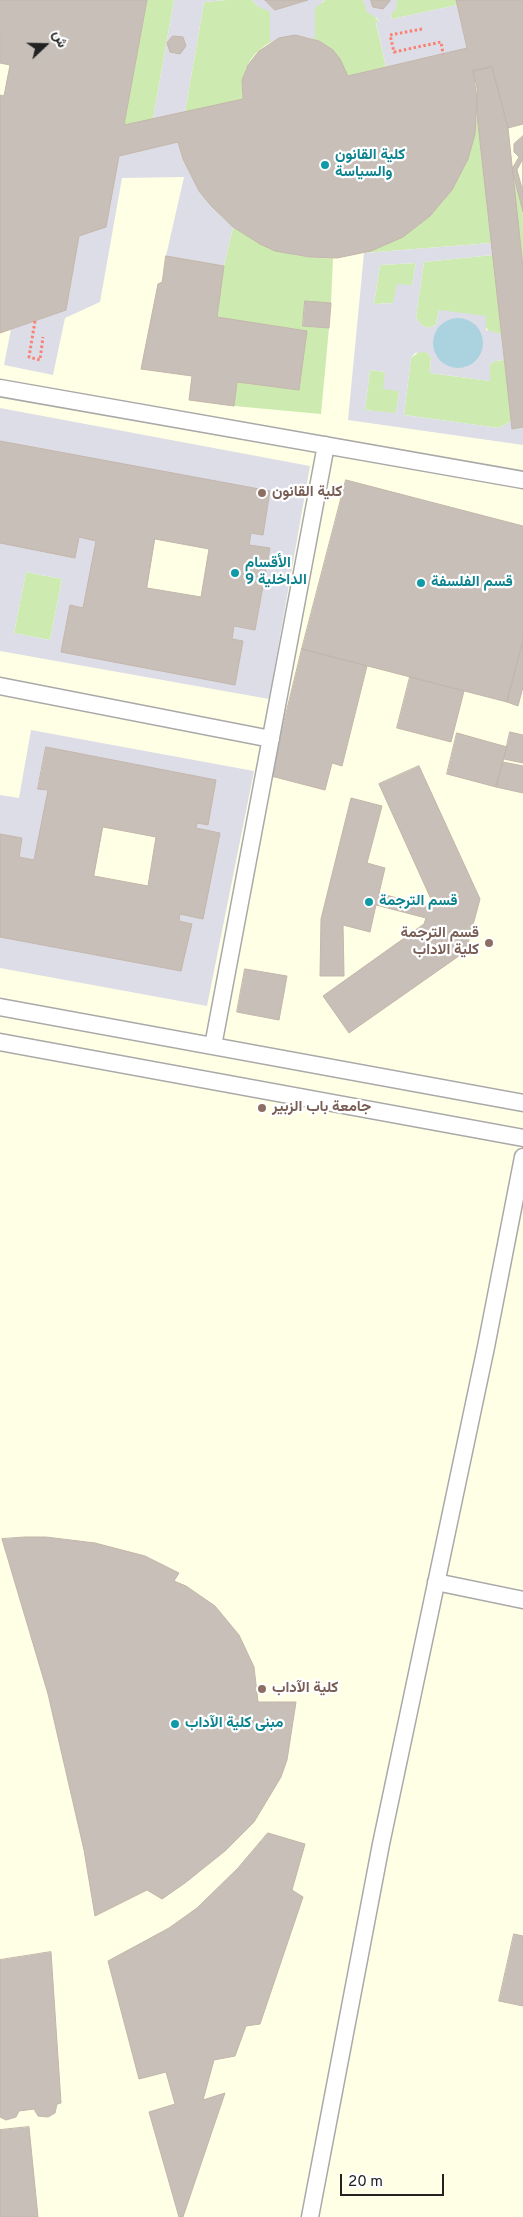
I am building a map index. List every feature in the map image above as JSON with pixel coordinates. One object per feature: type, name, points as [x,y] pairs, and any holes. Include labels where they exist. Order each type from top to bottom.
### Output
[{"type":"lane","points":[[0,388],[523,480]]},
{"type":"lane","points":[[212,1046],[326,445]]},
{"type":"lane","points":[[0,686],[270,739]]},
{"type":"lane","points":[[0,1007],[523,1103]]},
{"type":"lane","points":[[0,1042],[523,1138]]},
{"type":"lane","points":[[310,2217],[381,1844],[486,1347],[523,1157]]},
{"type":"lane","points":[[436,1582],[523,1600]]},
{"type":"path","points":[[422,28],[390,35],[394,52],[441,42],[443,54]]},
{"type":"path","points":[[35,321],[29,357],[40,360],[43,337]]},
{"type":"shaded area","name":"جامعة باب الزبير","points":[[0,0],[523,0],[523,2217],[0,2217]]},
{"type":"shaded area","points":[[174,0],[227,0],[204,2],[185,112],[153,119]]},
{"type":"shaded area","points":[[252,0],[325,0],[315,8],[315,39],[295,35],[270,42],[270,12],[259,7]]},
{"type":"shaded area","points":[[363,0],[397,0],[396,9],[391,14],[392,19],[457,5],[467,48],[386,67],[376,22],[379,22],[377,18],[367,12]]},
{"type":"shaded area","points":[[178,142],[183,159],[199,191],[211,207],[233,227],[224,266],[166,256],[184,177],[122,178],[100,302],[65,318],[53,375],[4,365],[11,329],[66,310],[79,236],[106,227],[119,156]]},
{"type":"shaded area","points":[[491,243],[493,255],[424,262],[416,317],[420,324],[428,328],[436,325],[439,310],[486,316],[486,330],[501,334],[504,360],[495,361],[490,364],[490,381],[430,373],[431,357],[426,352],[415,353],[411,358],[404,415],[499,428],[511,421],[512,428],[523,427],[523,445],[348,420],[364,253]],"holes":[[[416,263],[412,285],[397,284],[393,303],[374,304],[380,265]],[[370,370],[385,372],[383,389],[399,391],[396,413],[365,410]]]},
{"type":"shaded area","points":[[0,408],[310,466],[269,699],[0,651],[0,543],[75,558],[79,537],[96,541],[83,608],[70,606],[61,652],[235,684],[243,641],[232,639],[234,626],[255,630],[270,549],[249,545],[251,533],[263,535],[270,492],[0,441]],"holes":[[[26,572],[62,579],[50,640],[14,633]]]},
{"type":"shaded area","points":[[31,730],[254,771],[207,1006],[0,968],[0,937],[181,970],[192,924],[179,921],[180,914],[220,833],[196,828],[197,823],[208,825],[215,780],[46,747],[38,788],[48,790],[34,860],[19,857],[22,838],[0,834],[0,795],[19,798]]},
{"type":"green space","points":[[147,0],[174,0],[153,119],[124,125]]},
{"type":"green space","points":[[252,0],[259,7],[322,3],[325,0],[363,0],[379,22],[376,23],[386,67],[348,76],[335,54],[319,41],[300,36],[281,38],[264,46],[251,59],[243,77],[243,99],[185,112],[204,2]]},
{"type":"green space","points":[[397,0],[456,0],[457,5],[392,19],[391,14]]},
{"type":"green space","points":[[477,115],[491,243],[364,253],[388,244],[409,232],[443,202],[465,162],[473,140]]},
{"type":"green space","points":[[512,169],[523,212],[523,267]]},
{"type":"green space","points":[[233,227],[256,241],[293,255],[333,258],[331,303],[305,301],[303,326],[329,328],[321,414],[234,406],[237,382],[299,390],[307,331],[217,317],[224,266]]},
{"type":"green space","points":[[493,255],[501,334],[489,332],[485,326],[439,310],[436,325],[428,328],[420,324],[416,317],[424,262]]},
{"type":"green space","points":[[416,263],[412,285],[393,303],[374,304],[380,265]]},
{"type":"green space","points":[[419,352],[426,352],[431,357],[430,373],[490,381],[490,364],[495,361],[504,360],[511,421],[499,428],[404,415],[411,358]]},
{"type":"green space","points":[[370,370],[385,372],[399,391],[396,414],[365,410]]},
{"type":"green space","points":[[26,572],[62,579],[50,640],[14,633]]},
{"type":"water","points":[[458,318],[476,325],[483,343],[476,361],[458,368],[440,361],[433,343],[440,325]]},
{"type":"building","name":"كلية القانون والسياسة","points":[[0,0],[147,0],[124,125],[243,99],[242,80],[248,65],[259,51],[279,38],[295,35],[319,41],[333,50],[340,59],[348,76],[467,48],[456,0],[523,0],[523,124],[508,128],[492,67],[473,71],[477,99],[475,134],[468,159],[452,190],[430,216],[403,237],[371,251],[337,258],[309,257],[275,251],[233,227],[211,206],[199,191],[183,159],[178,142],[119,156],[106,227],[79,236],[66,310],[0,333],[0,95],[4,96],[10,65],[0,63]]},
{"type":"building","points":[[265,0],[308,0],[275,10]]},
{"type":"building","points":[[371,0],[390,1],[383,9],[373,7]]},
{"type":"building","points":[[173,36],[183,37],[186,46],[180,54],[170,52],[167,43]]},
{"type":"building","points":[[492,67],[508,128],[523,267],[523,427],[512,429],[477,115],[477,88],[473,71]]},
{"type":"building","points":[[523,136],[523,212],[512,169],[519,157],[514,152],[514,144]]},
{"type":"building","points":[[523,159],[523,192],[517,170]]},
{"type":"building","points":[[166,256],[224,266],[217,317],[307,331],[299,390],[237,382],[234,406],[189,400],[192,376],[141,369],[158,284],[162,282]]},
{"type":"building","points":[[305,301],[331,303],[329,328],[303,326]]},
{"type":"building","name":"الأقسام الداخلية 9","points":[[0,441],[270,491],[263,535],[251,533],[249,545],[270,548],[255,630],[234,626],[232,639],[243,641],[235,685],[61,652],[70,605],[83,608],[96,541],[79,537],[75,558],[0,543]],"holes":[[[155,539],[209,549],[201,597],[147,588]]]},
{"type":"building","name":"قسم الفلسفة","points":[[346,480],[523,526],[523,640],[507,702],[302,649]]},
{"type":"building","points":[[523,640],[523,687],[518,706],[507,702]]},
{"type":"building","points":[[302,649],[367,666],[342,766],[332,763],[325,790],[271,776]]},
{"type":"building","points":[[410,677],[464,691],[451,742],[397,728]]},
{"type":"building","points":[[510,732],[523,735],[523,763],[504,759]]},
{"type":"building","points":[[457,733],[507,747],[496,787],[447,774]]},
{"type":"building","points":[[46,747],[216,780],[208,825],[197,823],[196,828],[220,833],[203,919],[180,914],[179,921],[192,924],[181,971],[0,937],[0,834],[22,838],[19,857],[34,860],[48,790],[38,789]],"holes":[[[103,827],[156,837],[148,886],[94,876]]]},
{"type":"building","points":[[503,762],[523,766],[523,793],[496,787]]},
{"type":"building","name":"قسم الترجمة","points":[[419,766],[480,899],[466,951],[349,1033],[323,996],[424,924],[426,918],[376,905],[370,932],[343,925],[344,976],[320,976],[321,919],[351,798],[382,806],[367,863],[385,868],[379,893],[429,907],[431,899],[379,784]]},
{"type":"building","points":[[245,969],[287,976],[279,1020],[237,1012]]},
{"type":"building","name":"مبنى كلية الآداب","points":[[46,1537],[95,1543],[145,1556],[179,1573],[174,1581],[186,1586],[215,1606],[239,1635],[254,1667],[258,1702],[296,1702],[287,1760],[281,1777],[254,1822],[225,1851],[162,1899],[147,1890],[95,1916],[84,1850],[48,1694],[2,1539]]},
{"type":"building","points":[[268,1833],[305,1844],[292,1890],[303,1897],[260,2024],[246,2026],[235,2056],[214,2060],[203,2100],[225,2093],[183,2217],[179,2217],[149,2112],[175,2104],[166,2072],[139,2079],[108,1961],[169,1928],[197,1908],[238,1868]]},
{"type":"building","points":[[514,1934],[523,1936],[523,2006],[499,2001]]},
{"type":"building","points":[[51,1952],[61,2103],[57,2104],[55,2113],[48,2117],[38,2116],[34,2109],[19,2111],[16,2117],[6,2120],[0,2117],[0,1960]]},
{"type":"building","points":[[29,2127],[38,2217],[0,2217],[0,2130]]},
{"type":"place","name":"كلية القانون والسياسة","points":[[325,165]]},
{"type":"place","name":"كلية القانون","points":[[262,493]]},
{"type":"place","name":"الأقسام الداخلية 9","points":[[235,573]]},
{"type":"place","name":"قسم الفلسفة","points":[[421,583]]},
{"type":"place","name":"قسم الترجمة","points":[[369,902]]},
{"type":"place","name":"قسم الترجمة كلية الاداب","points":[[489,943]]},
{"type":"place","name":"جامعة باب الزبير","points":[[262,1108]]},
{"type":"place","name":"كلية الآداب","points":[[262,1689]]},
{"type":"place","name":"مبنى كلية الآداب","points":[[175,1724]]}]
